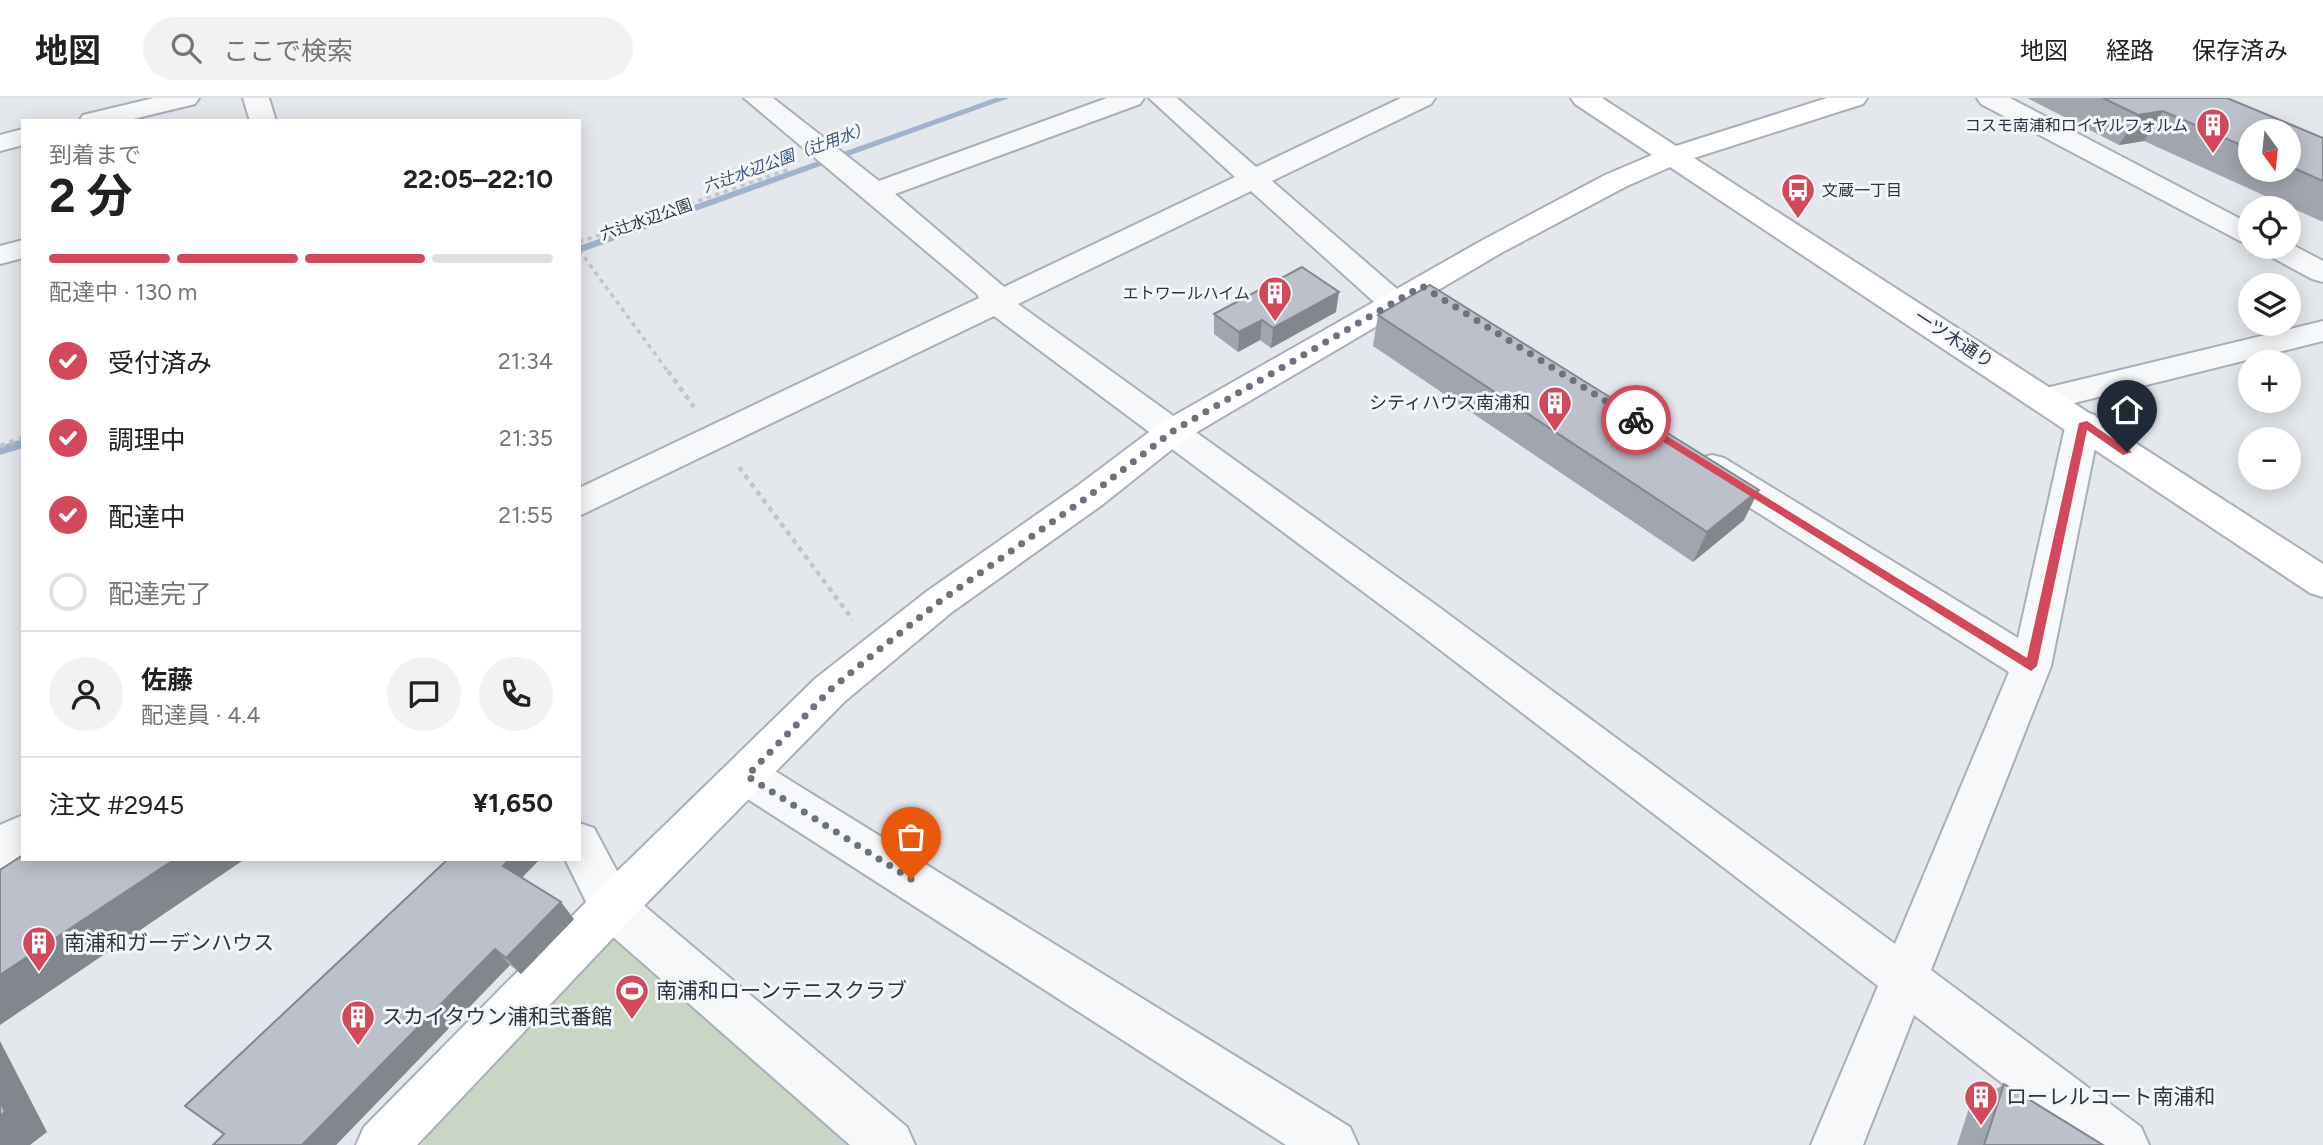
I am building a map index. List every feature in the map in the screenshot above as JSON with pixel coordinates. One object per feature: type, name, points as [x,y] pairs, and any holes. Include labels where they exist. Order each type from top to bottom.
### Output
[{"type":"street","points":[[100,119],[186,98]]},
{"type":"street","points":[[256,98],[262,119]]},
{"type":"street","points":[[757,98],[836,158],[990,289],[997,304],[1173,431],[2123,1145]]},
{"type":"street","points":[[875,192],[1131,98]]},
{"type":"street","points":[[1162,98],[1253,180],[1408,295],[1457,308]]},
{"type":"street","points":[[581,502],[1422,98]]},
{"type":"street","name":"一ツ木通り","points":[[1584,98],[2084,423],[2323,583]]},
{"type":"street","points":[[382,1145],[612,908],[747,776],[830,690],[939,602],[1089,496],[1173,431],[1408,295],[1615,181],[1672,156],[1854,98]]},
{"type":"street","points":[[1990,98],[2238,228]]},
{"type":"street","points":[[0,143],[21,138]]},
{"type":"street","points":[[0,255],[21,250]]},
{"type":"street","points":[[2298,259],[2323,272]]},
{"type":"street","points":[[2046,399],[2323,331]]},
{"type":"street","points":[[1837,1145],[2031,666],[2084,423]]},
{"type":"street","points":[[1679,447],[2031,666]]},
{"type":"street","points":[[747,776],[1332,1145]]},
{"type":"street","points":[[0,849],[21,835]]},
{"type":"street","points":[[581,846],[612,908],[889,1145]]},
{"type":"path","name":"六辻水辺公園","points":[[581,241],[836,158]]},
{"type":"path","points":[[0,446],[21,439]]},
{"type":"green space","name":"南浦和ローンテニスクラブ","points":[[612,907],[869,1145],[421,1145]]},
{"type":"building","points":[[2103,98],[2227,98],[2277,119],[2238,119],[2238,144],[2163,111],[2138,115]]},
{"type":"building","points":[[2301,129],[2323,138],[2323,181],[2301,171]]},
{"type":"building","points":[[1302,267],[1339,292],[1273,328],[1262,320],[1239,332],[1214,314]]},
{"type":"building","points":[[1430,285],[1759,490],[1707,532],[1378,315]]},
{"type":"building","points":[[21,856],[21,861],[172,861],[0,975],[0,870]]},
{"type":"building","name":"スカイタウン浦和弐番館","points":[[446,861],[507,861],[503,866],[561,902],[506,958],[495,949],[302,1145],[213,1145],[224,1134],[185,1106]]},
{"type":"building","points":[[2004,1084],[2103,1145],[1984,1145]]},
{"type":"building","points":[[0,1101],[5,1112],[0,1116]]},
{"type":"waterway","name":"六辻水辺公園（辻用水）","points":[[581,249],[1004,98]]},
{"type":"waterway","name":"六辻水辺公園（辻用水）","points":[[0,451],[21,444]]},
{"type":"way so far","points":[[911,879],[747,776],[830,690],[876,652],[939,602],[1089,496],[1173,431],[1422,286],[1636,420]]},
{"type":"place","name":"コスモ南浦和ロイヤルフォルム","points":[[2213,155]]},
{"type":"place","name":"文蔵一丁目","points":[[1798,220]]},
{"type":"place","name":"エトワールハイム","points":[[1275,323]]},
{"type":"place","name":"シティハウス南浦和","points":[[1555,433]]},
{"type":"place","name":"南浦和ガーデンハウス","points":[[39,973]]},
{"type":"place","name":"南浦和ローンテニスクラブ","points":[[632,1021]]},
{"type":"place","name":"スカイタウン浦和弐番館","points":[[358,1047]]},
{"type":"place","name":"ローレルコート南浦和","points":[[1981,1127]]},
{"type":"route","points":[[1636,420],[2031,666],[2084,423],[2127,452]]}]
